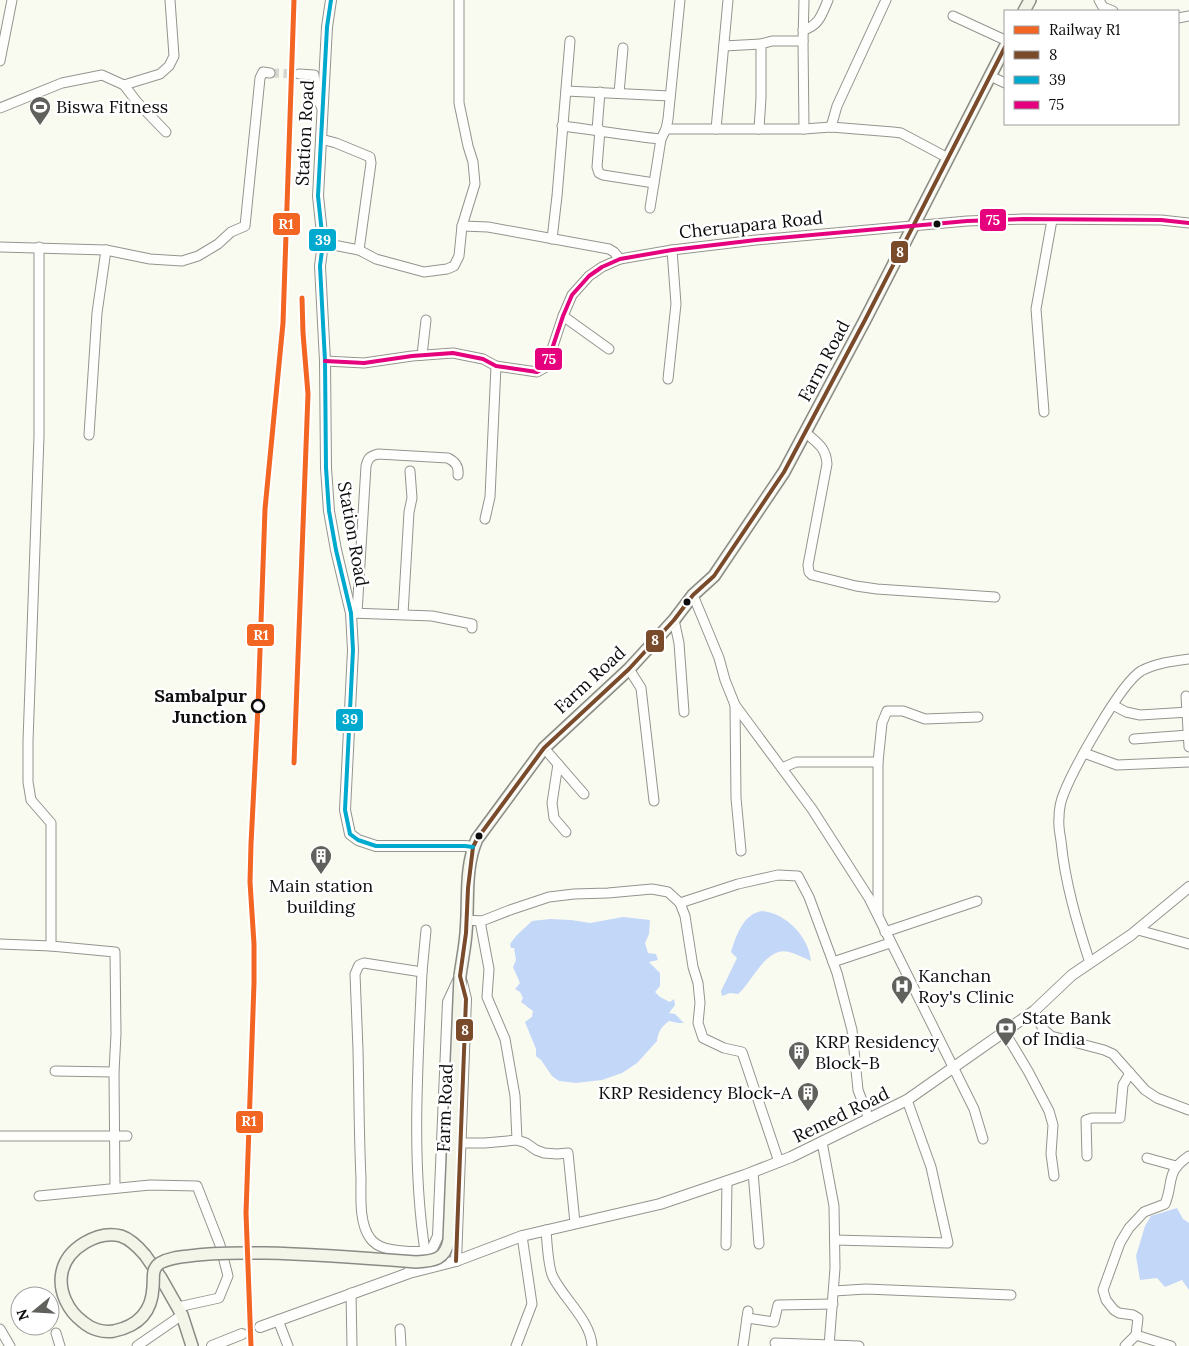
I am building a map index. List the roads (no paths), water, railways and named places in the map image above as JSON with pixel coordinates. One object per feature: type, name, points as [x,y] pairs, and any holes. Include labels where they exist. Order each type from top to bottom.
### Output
[{"type":"main road","name":"Farm Road","points":[[460,976],[473,848],[488,824],[544,748],[629,670],[693,596],[714,576],[784,472],[865,320],[1004,49]]},
{"type":"main road","points":[[192,1346],[180,1311],[161,1278],[145,1255],[137,1246],[122,1236],[104,1236],[91,1239],[82,1244],[70,1256],[62,1272],[65,1300],[75,1316],[90,1327],[108,1332],[126,1328],[139,1320],[150,1308],[154,1287],[152,1274],[158,1264],[168,1259],[212,1252],[278,1253],[416,1262],[431,1261],[444,1254],[449,1240],[460,976]]},
{"type":"street","points":[[0,61],[12,0]]},
{"type":"street","points":[[124,85],[160,74],[169,66],[174,56],[170,0]]},
{"type":"street","name":"Station Road","points":[[331,0],[327,27],[318,196],[323,243],[320,266],[329,511],[336,550],[354,613],[345,810],[350,834],[358,840],[376,846],[465,846],[473,848]]},
{"type":"street","points":[[323,243],[359,250],[376,259],[424,272],[447,269],[454,266],[458,256],[462,226],[476,184],[473,162],[459,103],[459,0]]},
{"type":"street","points":[[650,208],[661,139],[666,129],[680,0]]},
{"type":"street","points":[[716,129],[728,0]]},
{"type":"street","points":[[804,0],[804,129]]},
{"type":"street","points":[[803,30],[813,27],[820,18],[828,0]]},
{"type":"street","points":[[831,127],[837,106],[886,0]]},
{"type":"street","points":[[1098,0],[1102,7],[1110,10]]},
{"type":"street","points":[[952,16],[1004,40]]},
{"type":"street","points":[[552,239],[570,41]]},
{"type":"street","points":[[724,46],[762,44],[772,41],[803,41]]},
{"type":"street","points":[[759,129],[762,44]]},
{"type":"street","points":[[619,92],[623,48]]},
{"type":"street","points":[[0,247],[106,250],[150,259],[182,261],[198,256],[218,244],[231,232],[245,226],[260,78],[263,72],[270,73]]},
{"type":"street","points":[[299,74],[314,74],[318,101],[322,108]]},
{"type":"street","points":[[0,108],[62,83],[102,75],[124,85],[137,102],[166,132]]},
{"type":"street","points":[[990,76],[1004,83]]},
{"type":"street","points":[[566,91],[619,92],[670,96]]},
{"type":"street","points":[[600,92],[597,167],[599,173],[654,183]]},
{"type":"street","points":[[562,126],[599,130],[624,136],[661,139]]},
{"type":"street","points":[[666,129],[804,129],[831,127],[901,133],[948,158]]},
{"type":"street","points":[[321,139],[370,157],[359,250]]},
{"type":"street","points":[[1044,412],[1036,309],[1052,220]]},
{"type":"street","name":"Cheruapara Road","points":[[325,362],[364,363],[453,353],[483,359],[496,366],[537,372],[546,367],[572,295],[589,276],[602,267],[620,259],[672,250],[756,240],[966,221],[1160,220],[1189,223]]},
{"type":"street","points":[[462,226],[488,227],[608,248],[620,259]]},
{"type":"street","points":[[39,247],[39,436],[28,722],[28,782],[31,800],[51,823],[51,946]]},
{"type":"street","points":[[90,435],[97,313],[106,250]]},
{"type":"street","points":[[668,379],[676,304],[672,250]]},
{"type":"street","points":[[563,316],[610,349]]},
{"type":"street","points":[[422,355],[426,320]]},
{"type":"street","points":[[485,519],[490,497],[496,366]]},
{"type":"street","points":[[805,432],[824,448],[826,454],[826,464],[808,572],[812,575],[856,586],[877,589],[995,597]]},
{"type":"street","points":[[458,475],[459,470],[455,461],[448,458],[378,454],[372,455],[368,459],[354,613],[432,616],[472,624],[472,628]]},
{"type":"street","points":[[404,614],[409,512],[412,498],[410,471]]},
{"type":"street","points":[[693,596],[719,658],[735,705],[782,768],[842,855],[878,916],[974,1109],[983,1139]]},
{"type":"street","points":[[674,620],[679,643],[684,712]]},
{"type":"street","points":[[1090,963],[1070,895],[1063,859],[1058,819],[1064,794],[1084,753],[1113,705],[1130,682],[1141,672],[1164,662],[1189,659]]},
{"type":"street","points":[[629,670],[641,688],[654,801]]},
{"type":"street","points":[[1186,696],[1189,747]]},
{"type":"street","points":[[735,705],[736,798],[741,851]]},
{"type":"street","points":[[1113,705],[1126,712],[1140,715],[1188,712]]},
{"type":"street","points":[[878,916],[878,762],[882,723],[887,711],[903,711],[925,719],[978,718]]},
{"type":"street","points":[[1134,739],[1188,735]]},
{"type":"street","points":[[544,748],[584,794]]},
{"type":"street","points":[[1084,753],[1117,765],[1189,762]]},
{"type":"street","points":[[782,768],[796,762],[878,762]]},
{"type":"street","points":[[558,764],[552,803],[554,818],[566,832]]},
{"type":"street","points":[[680,903],[738,884],[778,875],[798,876],[809,897],[833,962],[852,1030],[858,1090],[869,1119]]},
{"type":"street","name":"Remed Road","points":[[260,1327],[351,1293],[409,1273],[456,1261],[522,1236],[660,1204],[753,1172],[822,1142],[907,1100],[1034,1011],[1072,975],[1138,930],[1189,887]]},
{"type":"street","points":[[466,920],[480,921],[549,897],[652,889],[668,892],[680,903],[686,916],[693,967],[698,983],[700,1002],[698,1023],[702,1038],[724,1048],[742,1052],[779,1162]]},
{"type":"street","points":[[885,932],[977,901]]},
{"type":"street","points":[[480,921],[489,969],[488,997],[505,1039],[515,1096],[517,1140]]},
{"type":"street","points":[[425,1251],[421,1226],[416,1124],[422,972],[426,930]]},
{"type":"street","points":[[1138,930],[1189,944]]},
{"type":"street","points":[[833,962],[890,942]]},
{"type":"street","points":[[0,944],[51,946],[115,952],[114,1136],[116,1188]]},
{"type":"street","points":[[422,972],[364,963],[359,965],[355,974],[358,1050],[358,1134],[365,1227],[371,1239],[377,1244],[386,1248],[412,1252],[425,1251],[435,1246],[438,1236],[448,1002],[460,976]]},
{"type":"street","name":"Farm Road","points":[[456,1261],[466,999],[460,976]]},
{"type":"street","points":[[1034,1011],[1043,1029],[1051,1036],[1113,1054],[1145,1090],[1157,1098],[1189,1110]]},
{"type":"street","points":[[1004,1031],[1049,1111],[1053,1125],[1051,1154],[1054,1176]]},
{"type":"street","points":[[55,1071],[114,1072]]},
{"type":"street","points":[[1087,1156],[1086,1120],[1092,1118],[1120,1118],[1123,1085],[1130,1073]]},
{"type":"street","points":[[835,1240],[948,1243],[931,1167],[907,1100]]},
{"type":"street","points":[[0,1136],[127,1136]]},
{"type":"street","points":[[462,1143],[517,1140],[544,1153],[568,1153],[575,1223]]},
{"type":"street","points":[[822,1142],[834,1206],[834,1291],[829,1346]]},
{"type":"street","points":[[1125,1346],[1136,1334],[1138,1318],[1114,1310],[1106,1300],[1104,1290],[1124,1234],[1144,1212],[1165,1204],[1170,1180],[1176,1166],[1189,1156]]},
{"type":"street","points":[[1147,1158],[1176,1166]]},
{"type":"street","points":[[753,1172],[758,1244]]},
{"type":"street","points":[[726,1245],[727,1181]]},
{"type":"street","points":[[38,1196],[150,1185],[197,1186],[220,1245],[228,1276],[219,1298],[180,1311],[137,1346]]},
{"type":"street","points":[[546,1230],[553,1277],[579,1316],[592,1346]]},
{"type":"street","points":[[516,1346],[532,1304],[522,1236]]},
{"type":"street","points":[[409,1273],[412,1252]]},
{"type":"street","points":[[834,1291],[866,1289],[1011,1295]]},
{"type":"street","points":[[351,1293],[352,1346]]},
{"type":"street","points":[[743,1346],[748,1315],[774,1322],[778,1305],[833,1304]]},
{"type":"street","points":[[278,1320],[288,1346]]},
{"type":"street","points":[[0,1329],[10,1346]]},
{"type":"street","points":[[400,1329],[401,1346]]},
{"type":"street","points":[[212,1346],[242,1334]]},
{"type":"street","points":[[1136,1334],[1171,1346]]},
{"type":"street","points":[[775,1343],[859,1346]]},
{"type":"water","points":[[762,911],[780,916],[795,928],[806,943],[811,961],[789,952],[781,951],[767,959],[760,966],[738,994],[730,993],[722,996],[721,991],[737,958],[731,952],[738,933],[750,916]]},
{"type":"water","points":[[623,917],[650,920],[649,934],[645,943],[648,953],[656,954],[658,960],[649,962],[660,973],[660,986],[655,992],[670,1002],[674,999],[675,1005],[669,1013],[675,1014],[684,1023],[669,1021],[666,1023],[660,1030],[657,1041],[637,1063],[622,1073],[602,1080],[576,1083],[559,1081],[552,1076],[536,1056],[536,1049],[525,1022],[532,1017],[533,1011],[521,1002],[523,998],[520,992],[515,989],[520,983],[513,967],[516,960],[514,948],[511,948],[510,944],[532,921],[550,919],[590,923]]},
{"type":"water","points":[[1177,1208],[1183,1219],[1189,1223],[1189,1290],[1182,1280],[1165,1287],[1157,1278],[1140,1280],[1136,1256],[1145,1226],[1151,1216]]},
{"type":"tunnel","points":[[270,73],[299,74]]},
{"type":"rail line","name":"R1","points":[[251,1346],[246,1213],[254,983],[254,944],[250,882],[251,844],[265,509],[283,323],[294,0]]},
{"type":"rail line","name":"R1","points":[[294,763],[308,394],[302,298]]},
{"type":"place","name":"Biswa Fitness","points":[[40,126]]},
{"type":"place","name":"Sambalpur Junction","points":[[258,706]]},
{"type":"place","name":"Main station building","points":[[321,875]]},
{"type":"place","name":"Kanchan Roy's Clinic","points":[[902,1005]]},
{"type":"place","name":"State Bank of India","points":[[1006,1047]]},
{"type":"place","name":"KRP Residency Block-B","points":[[799,1071]]},
{"type":"place","name":"KRP Residency Block-A","points":[[808,1112]]}]
